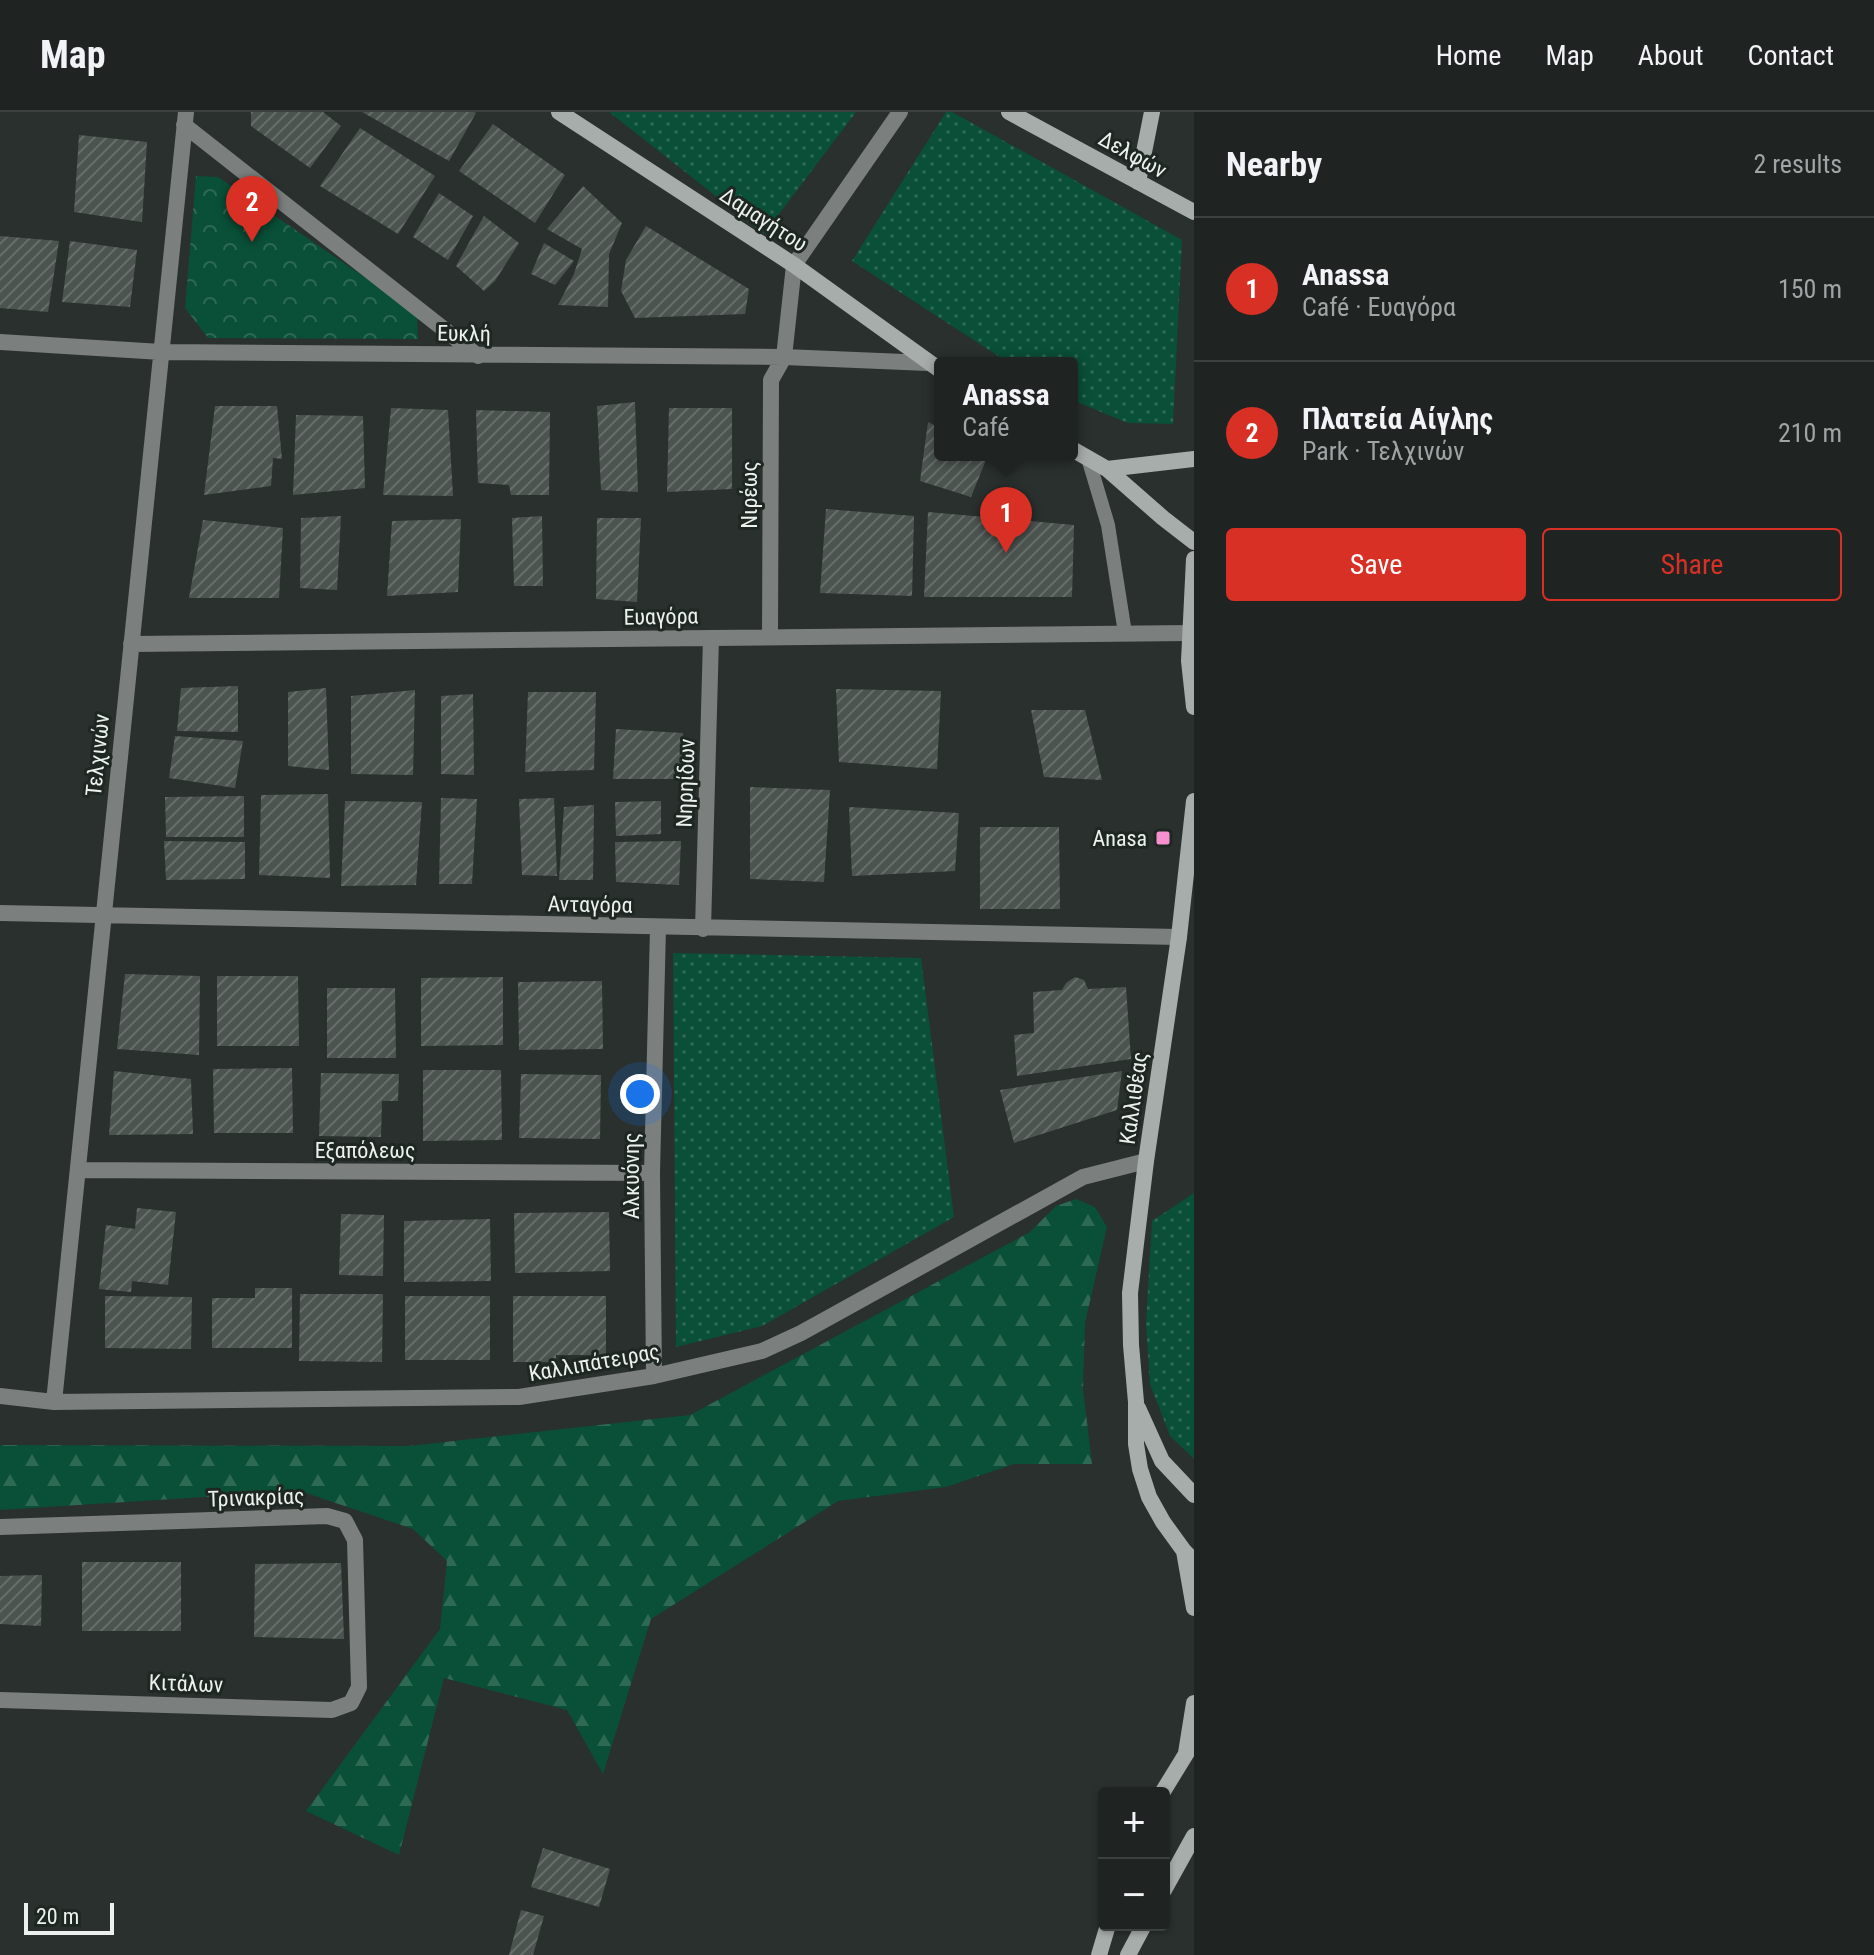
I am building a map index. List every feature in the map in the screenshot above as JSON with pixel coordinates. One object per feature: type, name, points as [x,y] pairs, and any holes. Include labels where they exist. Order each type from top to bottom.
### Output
[{"type":"main road","name":"Δαμαγήτου","points":[[559,112],[794,265],[934,366]]},
{"type":"main road","name":"Δελφών","points":[[1009,112],[1194,212]]},
{"type":"main road","points":[[1138,182],[1152,112]]},
{"type":"main road","points":[[1078,452],[1107,469],[1194,542]]},
{"type":"main road","points":[[1107,469],[1194,459]]},
{"type":"main road","points":[[1194,559],[1189,661],[1194,707]]},
{"type":"main road","name":"Καλλιθέας","points":[[1189,1556],[1163,1522],[1149,1497],[1140,1469],[1136,1444],[1130,1293],[1179,937],[1194,801]]},
{"type":"main road","name":"Καλλιθέας","points":[[1136,1402],[1162,1461],[1194,1495]]},
{"type":"main road","points":[[1162,1461],[1194,1476]]},
{"type":"main road","points":[[1189,1556],[1194,1608]]},
{"type":"main road","points":[[1166,1787],[1190,1749],[1194,1703]]},
{"type":"main road","points":[[1170,1879],[1194,1836]]},
{"type":"main road","points":[[1099,1955],[1106,1931]]},
{"type":"main road","points":[[1128,1955],[1141,1931]]},
{"type":"street","points":[[794,265],[900,112]]},
{"type":"street","points":[[185,118],[478,356]]},
{"type":"street","name":"Τελχινών","points":[[54,1402],[185,118]]},
{"type":"street","name":"Νιρέως","points":[[770,637],[771,380],[784,357],[794,265]]},
{"type":"street","name":"Ευκλή","points":[[0,342],[161,352],[784,357],[934,366]]},
{"type":"street","name":"Ευαγόρα","points":[[131,644],[1191,633]]},
{"type":"street","name":"Νηρηίδων","points":[[703,929],[711,638]]},
{"type":"street","name":"Ανταγόρα","points":[[0,913],[1179,937]]},
{"type":"street","name":"Αλκυόνης","points":[[654,1376],[652,1173],[658,928]]},
{"type":"street","name":"Καλλιπάτειρας","points":[[0,1396],[54,1402],[519,1397],[654,1376],[762,1351],[801,1333],[1083,1177],[1146,1161]]},
{"type":"street","name":"Εξαπόλεως","points":[[78,1170],[652,1173]]},
{"type":"street","name":"Τρινακρίας","points":[[0,1527],[327,1516],[345,1521],[355,1540],[359,1687]]},
{"type":"street","name":"Κιτάλων","points":[[0,1700],[332,1710],[351,1703],[359,1687]]},
{"type":"lane","points":[[1088,458],[1108,525],[1125,633]]},
{"type":"green space","points":[[609,112],[856,112],[764,234]]},
{"type":"green space","points":[[946,112],[952,112],[1182,240],[1173,424],[1128,423],[1078,402],[1078,357],[1000,357],[852,261]]},
{"type":"green space","points":[[196,176],[218,177],[417,313],[418,339],[208,338],[185,308]]},
{"type":"green space","points":[[673,953],[921,958],[954,1217],[762,1326],[676,1347]]},
{"type":"green space","points":[[1194,1193],[1194,1459],[1170,1436],[1150,1384],[1146,1324],[1152,1221]]},
{"type":"green space","points":[[1076,1199],[1095,1207],[1107,1227],[1085,1323],[1083,1389],[1092,1464],[1014,1464],[946,1487],[838,1501],[651,1619],[603,1774],[567,1710],[444,1678],[399,1855],[306,1811],[440,1629],[447,1561],[413,1529],[300,1491],[0,1510],[0,1445],[409,1446],[690,1415],[1030,1232],[1056,1206]]},
{"type":"building","points":[[251,112],[323,112],[341,126],[310,168],[251,126]]},
{"type":"building","points":[[362,112],[474,112],[476,113],[449,161]]},
{"type":"building","points":[[493,124],[565,175],[535,223],[459,171]]},
{"type":"building","points":[[360,128],[435,176],[398,234],[320,186]]},
{"type":"building","points":[[79,135],[147,142],[142,222],[74,212]]},
{"type":"building","points":[[583,186],[622,223],[609,254],[608,307],[558,305],[574,274],[582,249],[547,229]]},
{"type":"building","points":[[439,193],[473,216],[448,260],[413,237]]},
{"type":"building","points":[[484,216],[519,243],[495,281],[484,291],[456,266]]},
{"type":"building","points":[[646,226],[749,289],[745,314],[635,318],[621,291],[626,260]]},
{"type":"building","points":[[0,236],[59,241],[48,312],[0,308]]},
{"type":"building","points":[[70,241],[137,250],[130,307],[62,302]]},
{"type":"building","points":[[544,243],[574,261],[555,285],[531,274]]},
{"type":"building","points":[[635,402],[638,492],[601,490],[597,406]]},
{"type":"building","points":[[215,406],[277,406],[282,459],[273,458],[271,486],[204,495]]},
{"type":"building","points":[[391,408],[448,410],[453,496],[383,495]]},
{"type":"building","points":[[669,408],[732,408],[732,489],[667,492]]},
{"type":"building","points":[[476,410],[550,412],[549,495],[511,495],[509,485],[478,483]]},
{"type":"building","points":[[296,415],[363,416],[365,488],[293,495]]},
{"type":"building","points":[[928,422],[934,425],[934,461],[986,461],[971,497],[920,481]]},
{"type":"building","points":[[826,509],[914,516],[912,596],[820,593]]},
{"type":"building","points":[[928,512],[1074,525],[1072,597],[924,597]]},
{"type":"building","points":[[341,516],[337,590],[300,588],[301,518]]},
{"type":"building","points":[[542,516],[543,586],[514,586],[512,518]]},
{"type":"building","points":[[597,518],[641,518],[637,602],[596,599]]},
{"type":"building","points":[[461,519],[458,592],[387,596],[392,521]]},
{"type":"building","points":[[203,520],[283,528],[279,598],[189,598]]},
{"type":"building","points":[[238,686],[238,732],[177,731],[181,688]]},
{"type":"building","points":[[326,688],[329,770],[288,766],[288,692]]},
{"type":"building","points":[[836,689],[941,691],[937,769],[839,762]]},
{"type":"building","points":[[415,690],[413,775],[351,774],[351,696]]},
{"type":"building","points":[[528,692],[596,692],[594,770],[525,772]]},
{"type":"building","points":[[473,694],[474,775],[441,774],[441,696]]},
{"type":"building","points":[[1031,710],[1085,710],[1102,780],[1044,777]]},
{"type":"building","points":[[616,729],[683,733],[681,779],[613,779]]},
{"type":"building","points":[[175,736],[243,741],[235,788],[169,778]]},
{"type":"building","points":[[750,787],[830,790],[824,882],[750,879]]},
{"type":"building","points":[[328,794],[330,878],[259,875],[261,795]]},
{"type":"building","points":[[244,796],[244,837],[166,837],[165,797]]},
{"type":"building","points":[[441,798],[477,799],[472,884],[439,884]]},
{"type":"building","points":[[554,798],[557,876],[522,875],[519,799]]},
{"type":"building","points":[[345,801],[422,802],[416,885],[341,886]]},
{"type":"building","points":[[661,801],[661,834],[616,836],[615,802]]},
{"type":"building","points":[[594,805],[593,880],[559,880],[564,807]]},
{"type":"building","points":[[849,807],[959,813],[955,871],[852,876]]},
{"type":"building","points":[[980,827],[1059,827],[1060,909],[980,909]]},
{"type":"building","points":[[164,841],[245,842],[245,879],[166,880]]},
{"type":"building","points":[[681,841],[679,885],[616,882],[615,842]]},
{"type":"building","points":[[125,974],[200,976],[199,1055],[117,1049]]},
{"type":"building","points":[[217,976],[298,976],[299,1046],[217,1046]]},
{"type":"building","points":[[503,977],[503,1045],[421,1046],[421,978]]},
{"type":"building","points":[[1075,977],[1084,980],[1088,989],[1126,987],[1131,1059],[1017,1076],[1014,1035],[1034,1033],[1033,992],[1062,990]]},
{"type":"building","points":[[602,981],[603,1049],[519,1050],[518,982]]},
{"type":"building","points":[[327,988],[395,988],[396,1058],[327,1058]]},
{"type":"building","points":[[292,1068],[293,1133],[214,1133],[213,1069]]},
{"type":"building","points":[[423,1070],[501,1070],[502,1140],[423,1141]]},
{"type":"building","points":[[114,1071],[191,1079],[193,1134],[109,1135]]},
{"type":"building","points":[[1122,1071],[1117,1110],[1014,1143],[1000,1090]]},
{"type":"building","points":[[321,1073],[399,1074],[398,1101],[382,1101],[381,1137],[319,1136]]},
{"type":"building","points":[[521,1074],[601,1075],[600,1139],[519,1138]]},
{"type":"building","points":[[137,1208],[176,1212],[168,1285],[132,1281],[131,1292],[99,1289],[106,1225],[135,1229]]},
{"type":"building","points":[[609,1212],[610,1271],[515,1273],[514,1213]]},
{"type":"building","points":[[341,1214],[384,1215],[383,1276],[339,1275]]},
{"type":"building","points":[[490,1219],[491,1281],[404,1282],[404,1221]]},
{"type":"building","points":[[255,1288],[292,1288],[292,1348],[212,1348],[212,1298],[255,1298]]},
{"type":"building","points":[[300,1294],[383,1294],[382,1362],[299,1361]]},
{"type":"building","points":[[105,1296],[192,1297],[191,1349],[105,1348]]},
{"type":"building","points":[[405,1296],[490,1296],[490,1360],[405,1360]]},
{"type":"building","points":[[513,1296],[606,1296],[606,1355],[556,1355],[556,1362],[513,1362]]},
{"type":"building","points":[[82,1562],[181,1562],[181,1631],[82,1631]]},
{"type":"building","points":[[341,1563],[344,1639],[254,1637],[255,1564]]},
{"type":"building","points":[[42,1575],[41,1626],[0,1624],[0,1576]]},
{"type":"building","points":[[543,1848],[610,1869],[599,1907],[531,1887]]},
{"type":"building","points":[[521,1910],[544,1916],[533,1955],[509,1955]]},
{"type":"place","name":"Πλατεία Αίγλης","points":[[252,242]]},
{"type":"place","name":"Anassa","points":[[1006,553]]},
{"type":"place","name":"Anasa","points":[[1163,838]]}]
